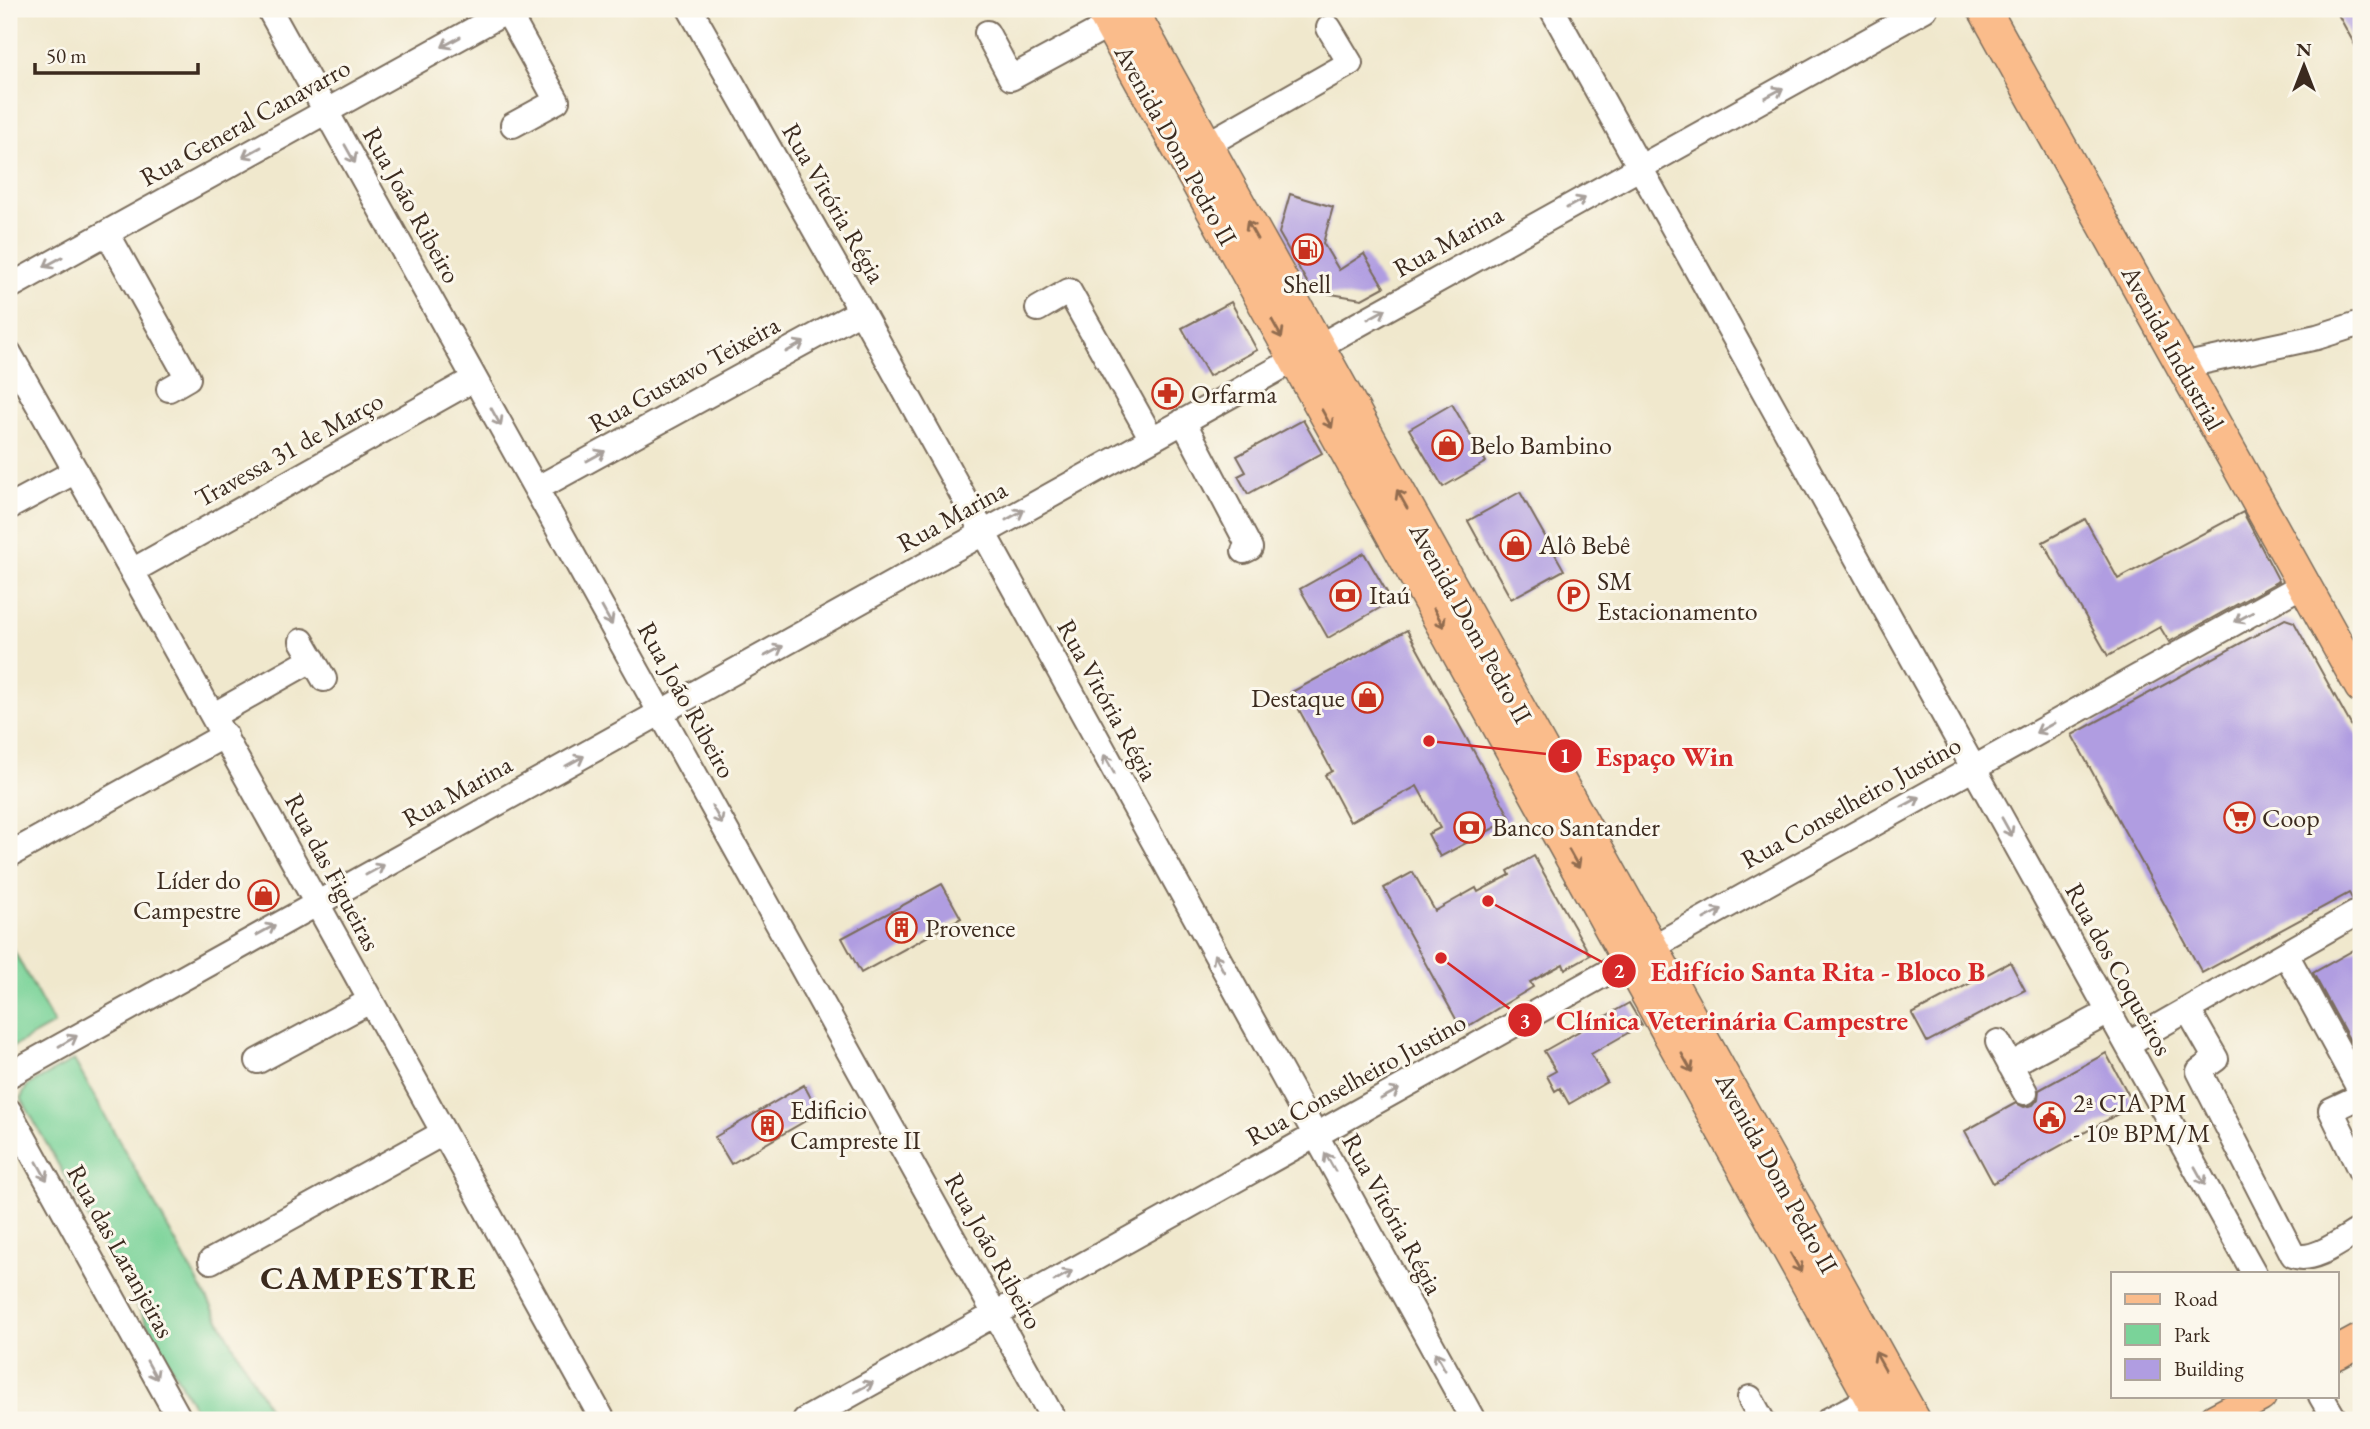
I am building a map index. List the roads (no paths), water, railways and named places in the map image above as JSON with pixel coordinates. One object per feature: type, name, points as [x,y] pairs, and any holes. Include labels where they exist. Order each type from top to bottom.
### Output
[{"type":"main road","name":"Avenida Industrial","points":[[1984,9],[2361,687]]},
{"type":"main road","name":"Avenida Dom Pedro II","points":[[1114,14],[1206,145],[1306,353]]},
{"type":"main road","name":"Avenida Dom Pedro II","points":[[1114,14],[1642,954],[1914,1420]]},
{"type":"main road","name":"Avenida Dom Pedro II","points":[[1642,954],[1877,1409]]},
{"type":"main road","points":[[2338,1352],[2361,1340]]},
{"type":"main road","points":[[2215,1420],[2256,1398]]},
{"type":"street","name":"Rua João Ribeiro","points":[[269,9],[1054,1420]]},
{"type":"street","name":"Rua Vitória Régia","points":[[690,9],[861,311],[981,534],[1473,1420]]},
{"type":"street","name":"Rua dos Coqueiros","points":[[1552,9],[2253,1272]]},
{"type":"street","name":"Rua Marina","points":[[9,1075],[1925,9]]},
{"type":"street","name":"Rua General Canavarro","points":[[9,287],[509,10]]},
{"type":"street","points":[[509,10],[557,101],[513,125]]},
{"type":"street","points":[[986,33],[1011,78],[1114,14]]},
{"type":"street","points":[[1206,145],[1350,63],[1329,27]]},
{"type":"street","points":[[107,233],[188,378],[169,389]]},
{"type":"street","points":[[1038,309],[1069,291],[1152,439]]},
{"type":"street","name":"Rua Gustavo Teixeira","points":[[536,489],[861,311]]},
{"type":"street","points":[[2182,366],[2317,337],[2361,323]]},
{"type":"street","name":"Rua das Figueiras","points":[[9,353],[220,725],[315,903],[603,1420]]},
{"type":"street","name":"Travessa 31 de Março","points":[[132,571],[474,379]]},
{"type":"street","points":[[1183,421],[1250,548],[1244,551]]},
{"type":"street","points":[[9,507],[76,471]]},
{"type":"street","name":"Rua Conselheiro Justino","points":[[804,1420],[2304,584]]},
{"type":"street","points":[[9,855],[220,725],[313,660]]},
{"type":"street","points":[[2127,1044],[2356,914]]},
{"type":"street","points":[[2286,954],[2361,1093],[2331,1110],[2361,1172]]},
{"type":"street","points":[[258,1061],[370,1001]]},
{"type":"street","points":[[2188,1010],[2217,1059],[2199,1071],[2293,1255],[2300,1258],[2312,1256],[2361,1229]]},
{"type":"street","points":[[2010,1065],[2109,1012]]},
{"type":"street","points":[[1998,1042],[2025,1092]]},
{"type":"street","name":"Rua das Laranjeiras","points":[[9,1111],[180,1420]]},
{"type":"street","points":[[211,1261],[443,1133]]},
{"type":"street","points":[[1750,1398],[1762,1420]]},
{"type":"street","points":[[2322,1398],[2335,1420]]},
{"type":"street","points":[[1829,1420],[1877,1409]]},
{"type":"place","name":"Shell","points":[[1307,249]]},
{"type":"place","name":"Orfarma","points":[[1168,394]]},
{"type":"place","name":"Belo Bambino","points":[[1447,445]]},
{"type":"place","name":"Alô Bebê","points":[[1516,545]]},
{"type":"place","name":"Itaú","points":[[1346,595]]},
{"type":"place","name":"SM Estacionamento","points":[[1574,596]]},
{"type":"place","name":"Destaque","points":[[1368,698]]},
{"type":"place","name":"Espaço Win","points":[[1429,741]]},
{"type":"place","name":"Coop","points":[[2239,818]]},
{"type":"place","name":"Banco Santander","points":[[1469,827]]},
{"type":"place","name":"Líder do Campestre","points":[[264,895]]},
{"type":"place","name":"Edifício Santa Rita - Bloco B","points":[[1488,901]]},
{"type":"place","name":"Provence","points":[[902,928]]},
{"type":"place","name":"Clínica Veterinária Campestre","points":[[1441,958]]},
{"type":"place","name":"2ª CIA PM - 10º BPM/M","points":[[2050,1118]]},
{"type":"place","name":"Edificio Campreste II","points":[[767,1125]]},
{"type":"district","name":"CAMPESTRE","points":[[369,1277]]}]
